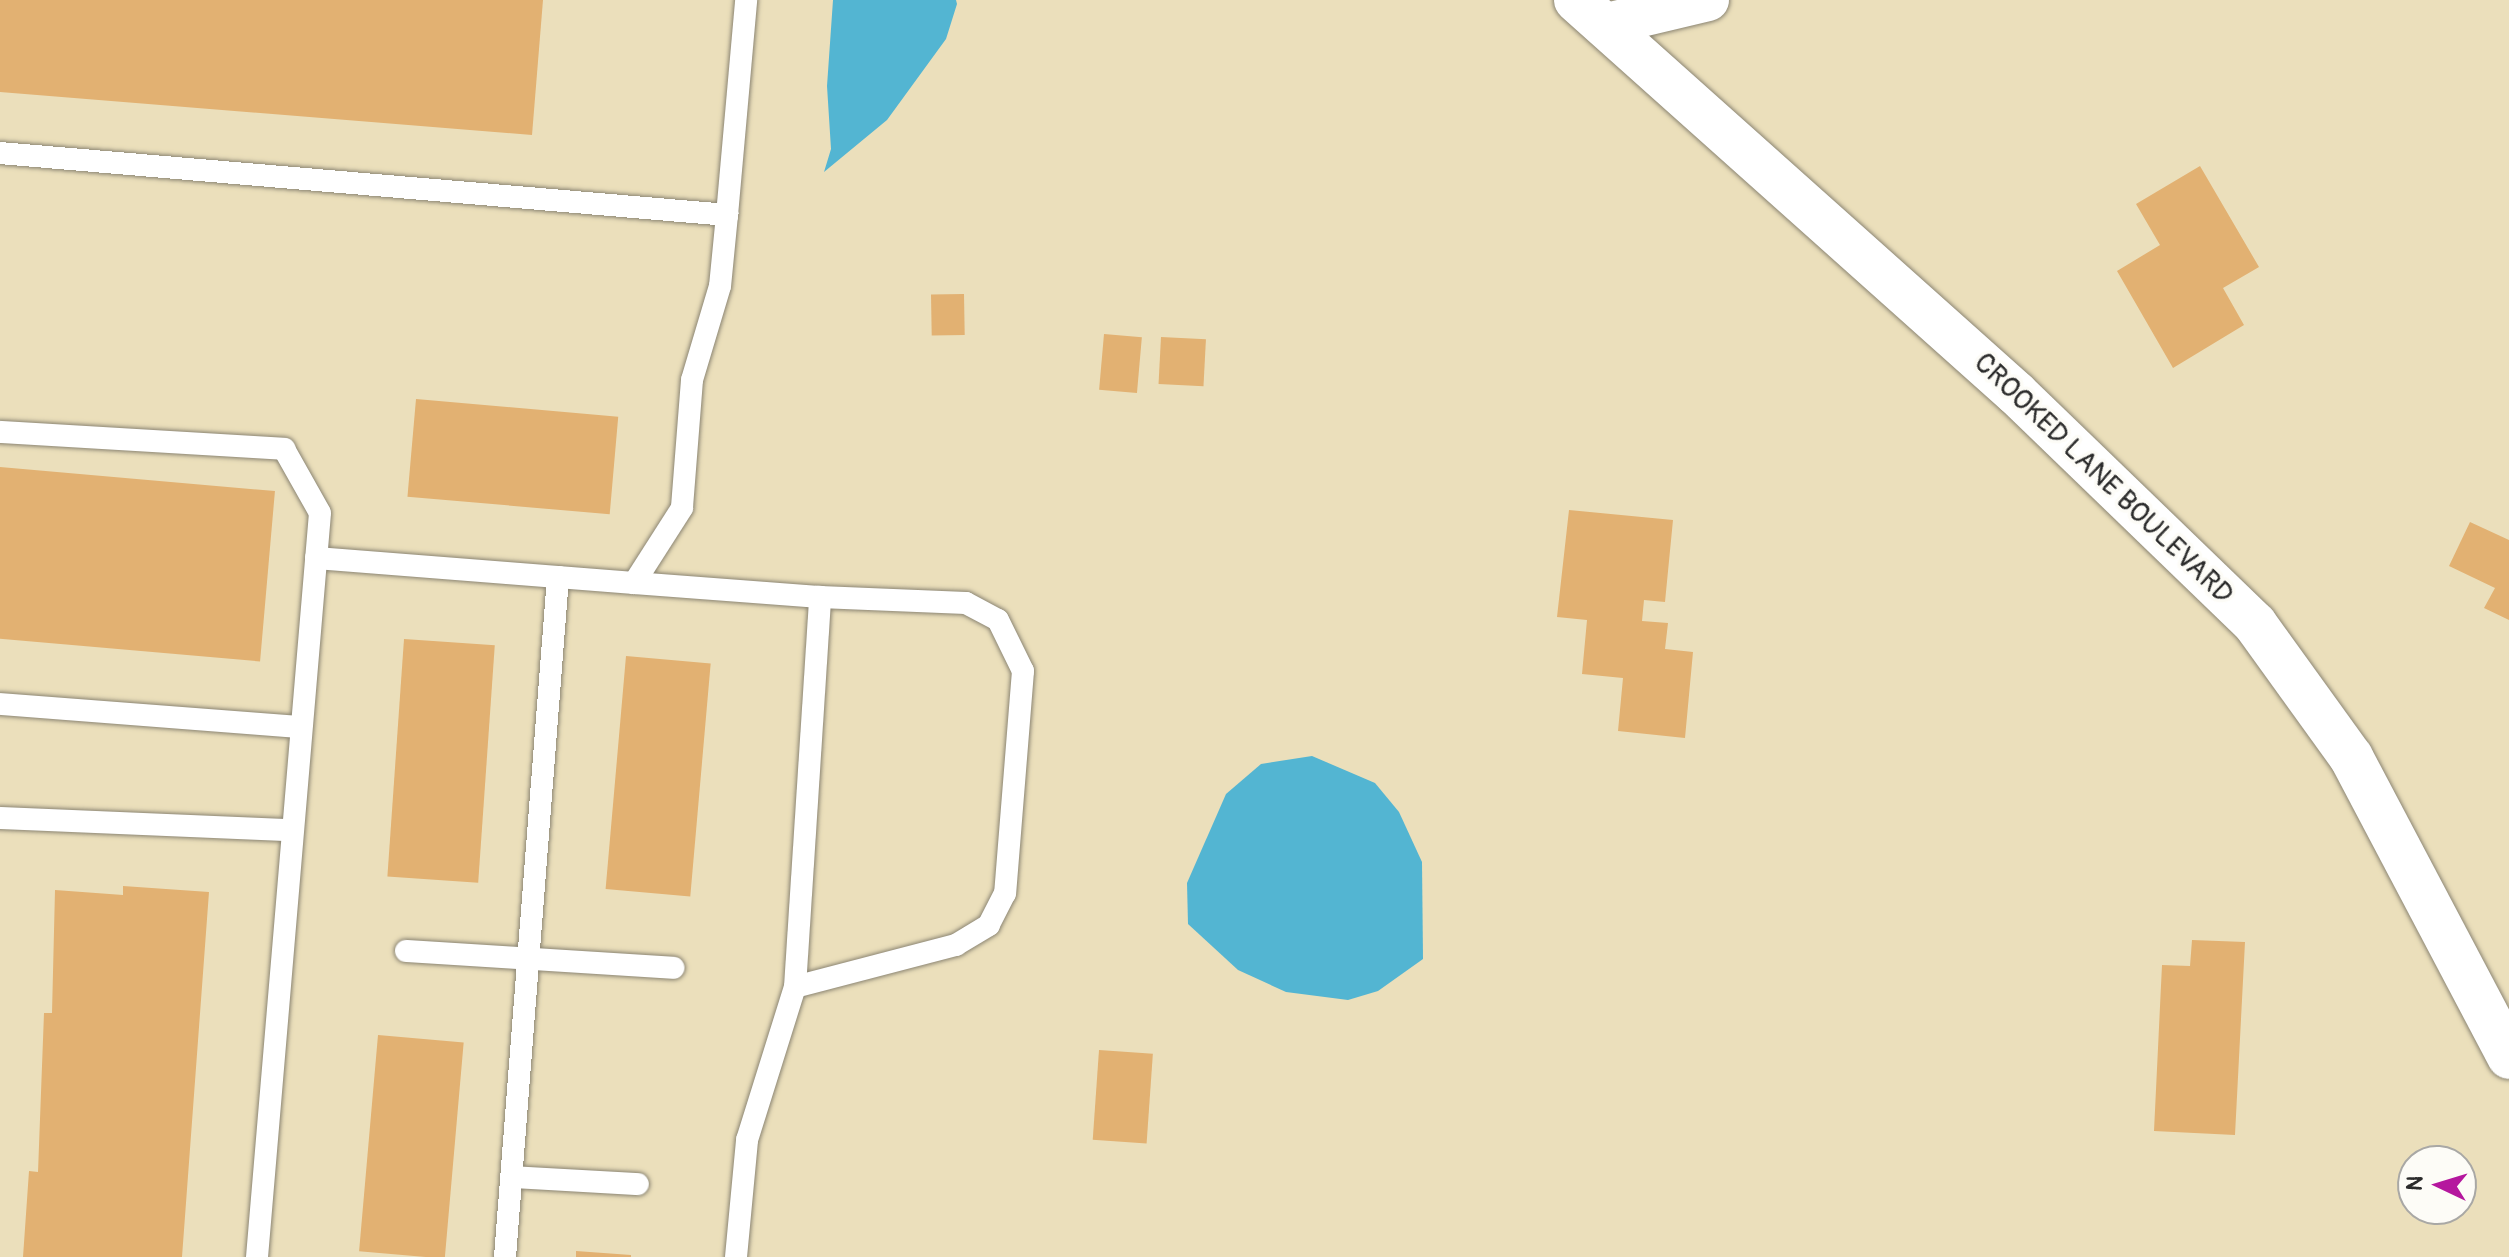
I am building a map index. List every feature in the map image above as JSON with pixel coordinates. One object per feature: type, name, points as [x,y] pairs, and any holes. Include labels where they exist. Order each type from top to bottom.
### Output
[{"type":"street","points":[[1590,12],[1708,0]]},
{"type":"street","name":"CROOKED LANE BOULEVARD","points":[[1590,12],[2017,394],[2255,624],[2351,757],[2509,1057]]},
{"type":"lane","points":[[634,583],[682,508],[692,380],[720,286],[746,0]]},
{"type":"lane","points":[[0,153],[727,215]]},
{"type":"lane","points":[[0,432],[284,449],[320,513],[257,1257]]},
{"type":"lane","points":[[316,558],[820,597],[966,603],[998,620],[1023,671],[1005,893],[989,925],[956,945],[795,987]]},
{"type":"lane","points":[[505,1257],[558,577]]},
{"type":"lane","points":[[736,1257],[747,1140],[795,987],[820,597]]},
{"type":"lane","points":[[0,704],[301,727]]},
{"type":"lane","points":[[0,818],[292,830]]},
{"type":"lane","points":[[406,951],[673,968]]},
{"type":"lane","points":[[512,1177],[638,1184]]},
{"type":"water","points":[[833,0],[956,0],[957,4],[946,39],[887,120],[824,172],[831,149],[827,86]]},
{"type":"water","points":[[1312,756],[1375,783],[1399,812],[1422,862],[1423,959],[1378,991],[1348,1000],[1286,992],[1238,970],[1188,924],[1187,883],[1226,794],[1261,764]]},
{"type":"building","points":[[0,0],[543,0],[532,135],[0,92]]},
{"type":"building","points":[[2200,166],[2259,267],[2223,288],[2244,325],[2173,368],[2117,271],[2160,245],[2136,204]]},
{"type":"building","points":[[964,294],[965,335],[932,336],[931,295]]},
{"type":"building","points":[[1104,334],[1142,337],[1137,393],[1099,390]]},
{"type":"building","points":[[1161,337],[1206,339],[1203,386],[1159,384]]},
{"type":"building","points":[[416,399],[618,417],[610,514],[407,497]]},
{"type":"building","points":[[0,467],[275,491],[260,661],[0,639]]},
{"type":"building","points":[[1569,510],[1673,520],[1665,602],[1644,600],[1642,621],[1668,623],[1665,649],[1693,652],[1685,738],[1618,731],[1623,678],[1582,674],[1587,620],[1557,617]]},
{"type":"building","points":[[2470,522],[2509,540],[2509,620],[2484,608],[2495,588],[2449,566]]},
{"type":"building","points":[[404,639],[495,645],[478,883],[387,876]]},
{"type":"building","points":[[626,656],[711,663],[690,897],[606,889]]},
{"type":"building","points":[[123,886],[209,892],[182,1257],[23,1257],[29,1171],[38,1172],[44,1013],[52,1013],[55,890],[123,895]]},
{"type":"building","points":[[2192,940],[2245,942],[2235,1135],[2154,1131],[2162,965],[2190,966]]},
{"type":"building","points":[[378,1035],[464,1042],[445,1257],[359,1251]]},
{"type":"building","points":[[1099,1050],[1153,1054],[1147,1144],[1093,1140]]},
{"type":"building","points":[[576,1251],[631,1255],[631,1257],[576,1257]]}]
